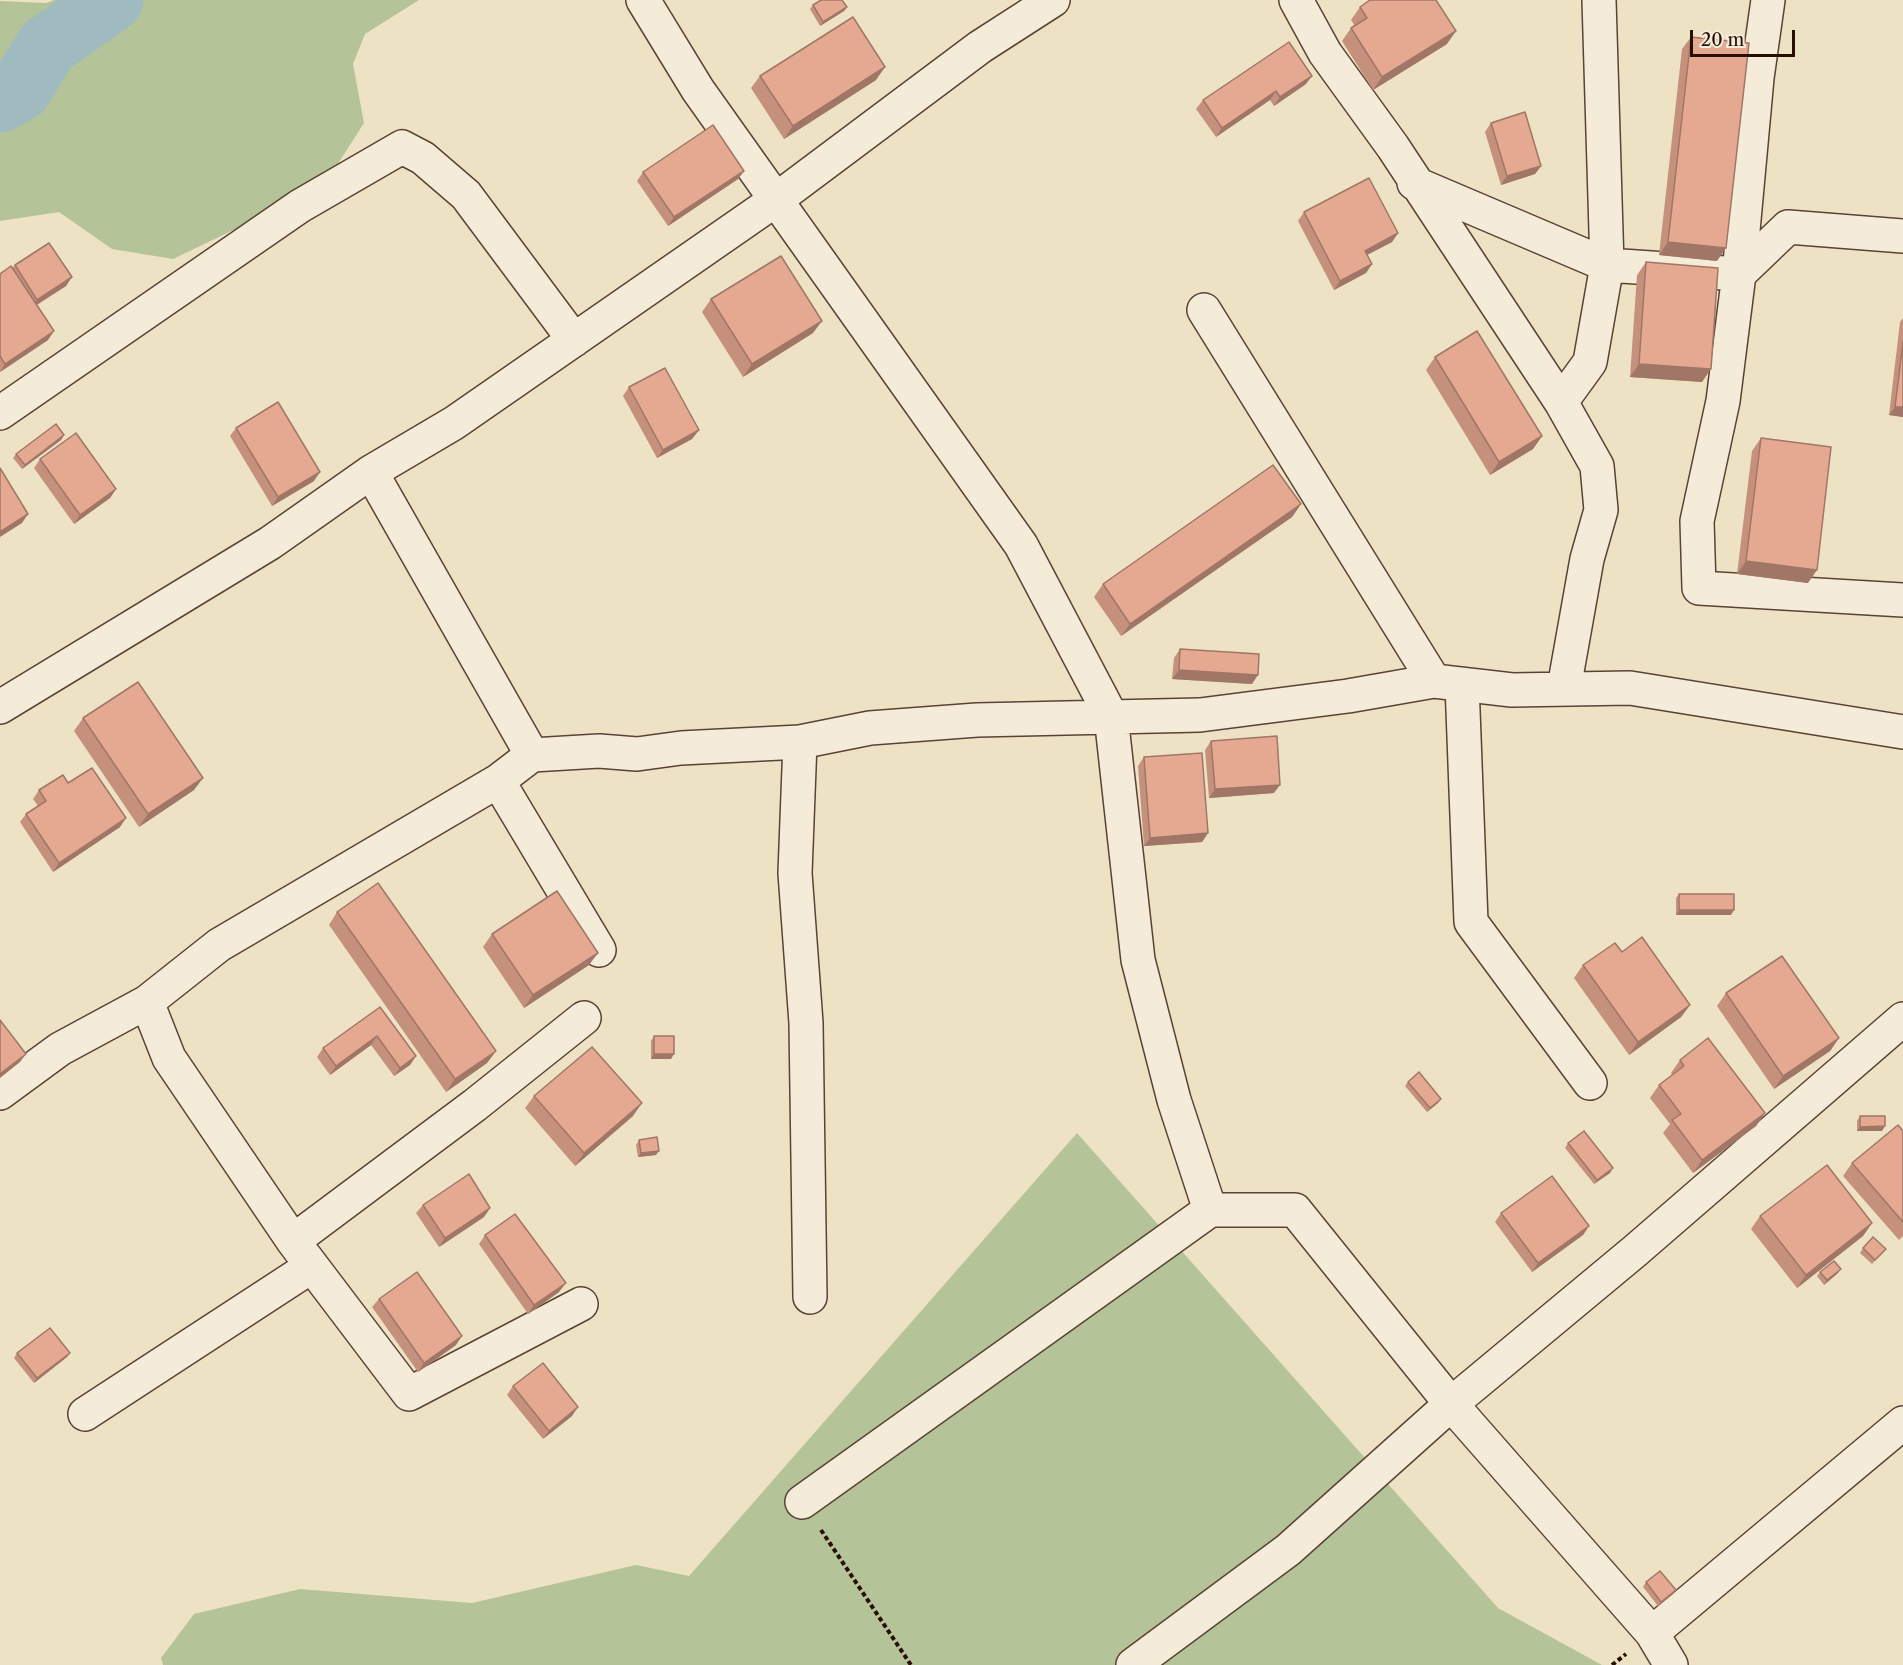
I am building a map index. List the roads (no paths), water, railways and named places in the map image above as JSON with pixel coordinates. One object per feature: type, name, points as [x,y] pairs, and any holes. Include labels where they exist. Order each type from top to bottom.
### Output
[{"type":"street","points":[[643,0],[698,90],[1021,545],[1112,716],[1138,960],[1174,1100],[1210,1210]]},
{"type":"street","points":[[0,707],[270,543],[371,472],[454,423],[777,199],[980,47],[1053,0]]},
{"type":"street","points":[[1296,0],[1325,53],[1393,147],[1414,183],[1561,402],[1597,466],[1601,510],[1587,559],[1564,688]]},
{"type":"street","points":[[1561,402],[1590,362],[1607,265],[1599,0]]},
{"type":"street","points":[[1768,0],[1757,78],[1723,401],[1697,521],[1699,588],[1903,600]]},
{"type":"street","points":[[0,413],[300,206],[402,147],[423,158],[466,195],[574,340]]},
{"type":"street","points":[[1414,183],[1607,265],[1738,274],[1788,227],[1903,236]]},
{"type":"street","points":[[1204,310],[1448,682],[1471,922],[1590,1083]]},
{"type":"street","points":[[371,472],[532,755]]},
{"type":"street","points":[[0,1094],[60,1049],[147,1002],[219,945],[498,781],[532,755],[599,751],[637,754],[681,748],[800,742],[870,728],[977,720],[1200,715],[1448,682],[1512,690],[1630,688],[1903,732]]},
{"type":"street","points":[[800,742],[795,873],[806,1023],[810,1298]]},
{"type":"street","points":[[498,781],[599,950]]},
{"type":"street","points":[[147,1002],[168,1058],[302,1253],[409,1394],[581,1304]]},
{"type":"street","points":[[85,1414],[302,1253],[475,1105],[584,1018]]},
{"type":"street","points":[[1133,1665],[1288,1550],[1451,1404],[1635,1251],[1903,1019]]},
{"type":"street","points":[[802,1502],[1210,1210],[1296,1210],[1451,1404],[1652,1633],[1671,1665]]},
{"type":"street","points":[[1652,1633],[1903,1423]]},
{"type":"waterway","points":[[0,101],[20,90],[47,46],[112,0]]}]
